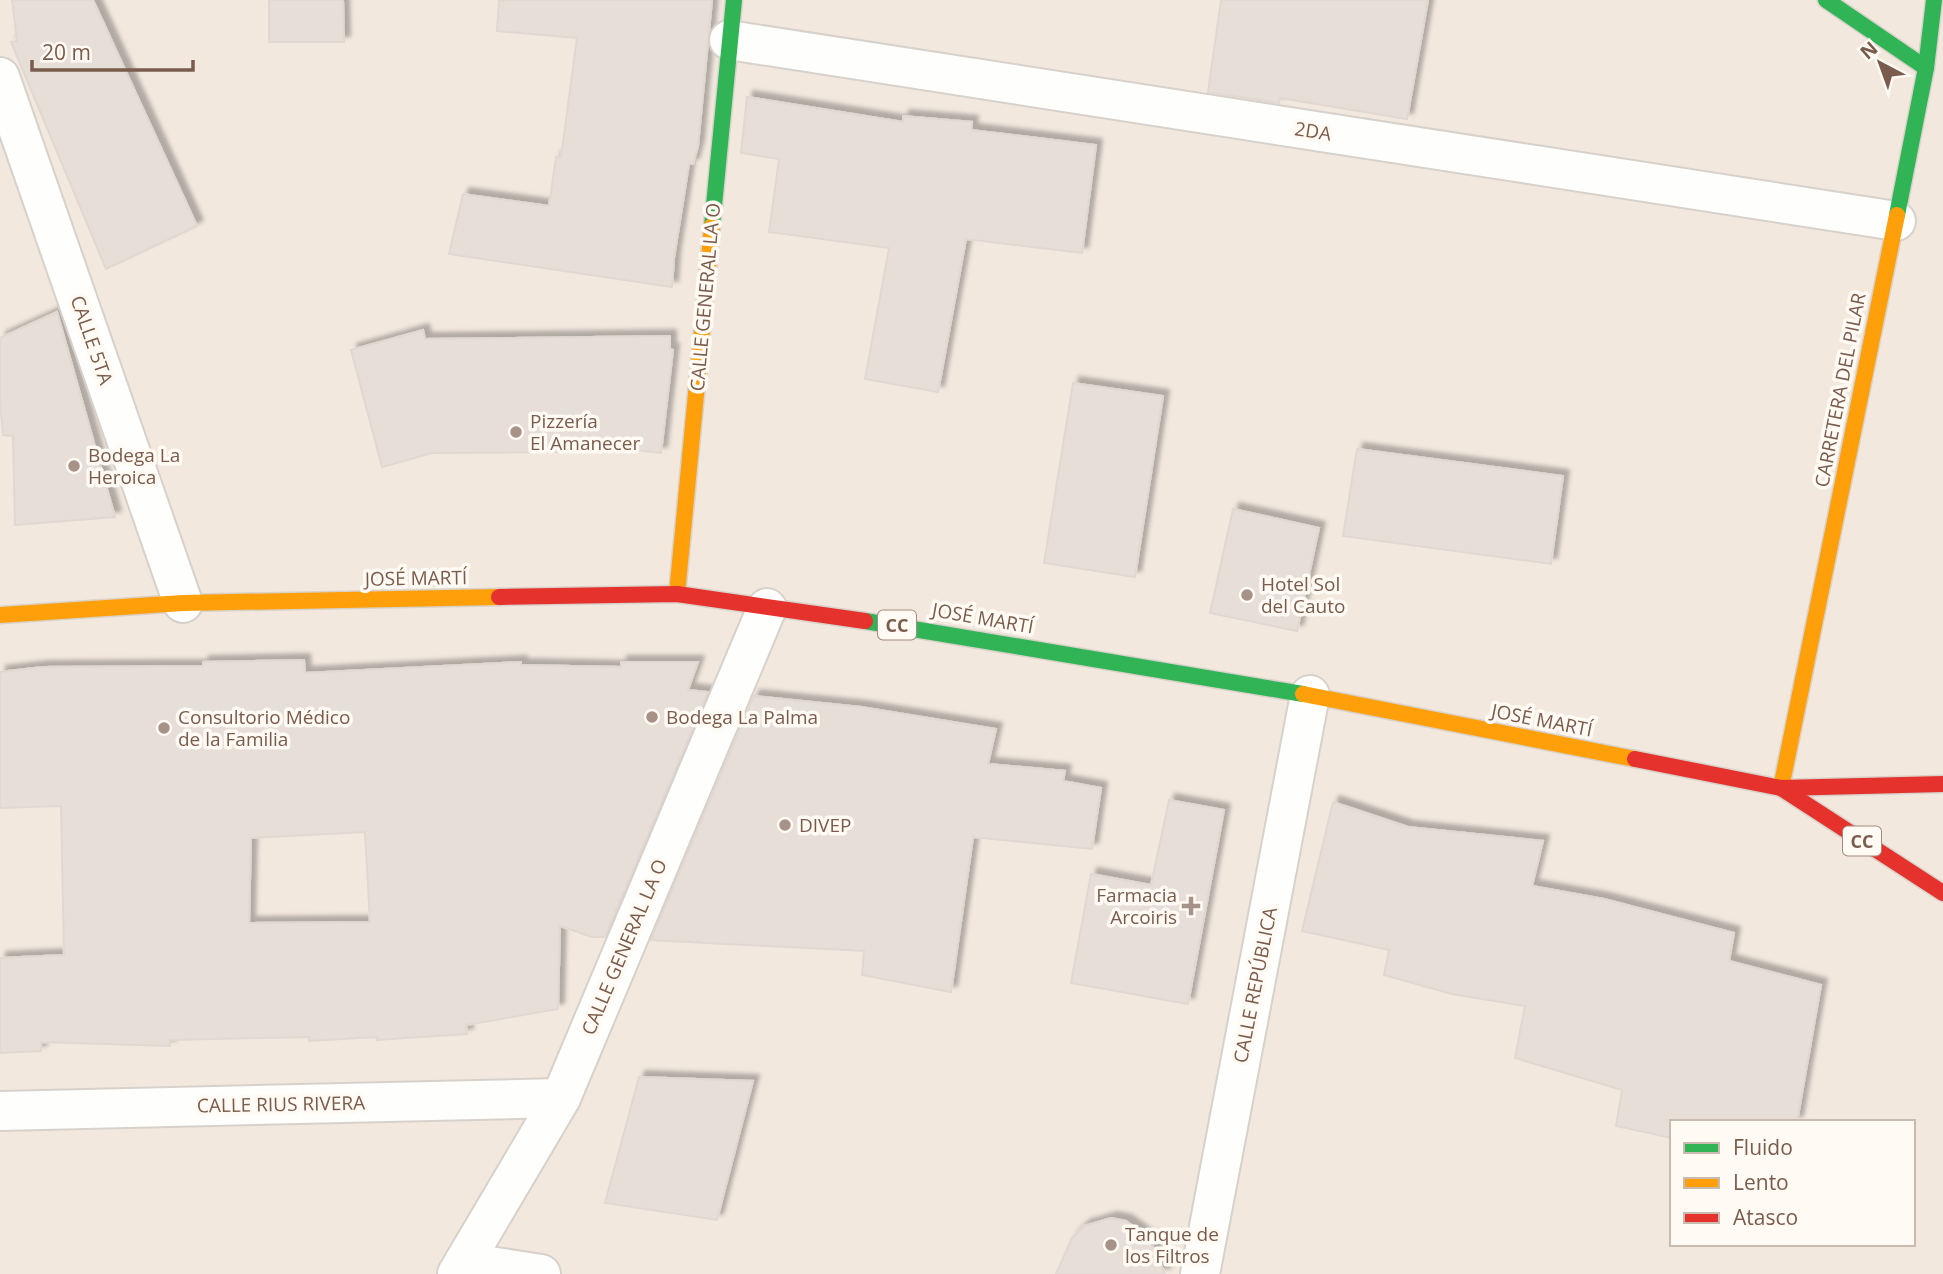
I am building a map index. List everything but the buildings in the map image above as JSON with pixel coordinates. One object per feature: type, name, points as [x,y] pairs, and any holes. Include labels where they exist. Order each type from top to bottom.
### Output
[{"type":"main road","name":"CALLE GENERAL LA O","points":[[677,594],[734,0]]},
{"type":"main road","points":[[1826,0],[1926,68]]},
{"type":"main road","name":"CARRETERA DEL PILAR","points":[[1782,788],[1926,68],[1934,0]]},
{"type":"main road","name":"JOSÉ MARTÍ","points":[[0,615],[184,603],[677,594],[923,629],[1310,695],[1782,788]]},
{"type":"main road","points":[[1782,788],[1943,784]]},
{"type":"main road","name":"CC","points":[[1782,788],[1943,893]]},
{"type":"street","name":"2DA","points":[[729,40],[1896,221]]},
{"type":"street","name":"CALLE 5TA","points":[[0,77],[184,603]]},
{"type":"street","name":"CALLE GENERAL LA O","points":[[461,1268],[561,1098],[767,608]]},
{"type":"street","name":"CALLE REPÚBLICA","points":[[1200,1274],[1310,695]]},
{"type":"street","name":"CALLE RIUS RIVERA","points":[[0,1111],[561,1098]]},
{"type":"street","points":[[461,1268],[541,1274]]},
{"type":"shaded area","points":[[0,0],[1943,0],[1943,1274],[0,1274]]},
{"type":"traffic: fast","points":[[712,226],[734,0]]},
{"type":"traffic: fast","points":[[1826,0],[1926,68]]},
{"type":"traffic: fast","points":[[1897,215],[1926,68],[1934,0]]},
{"type":"traffic: fast","points":[[865,621],[1303,694]]},
{"type":"traffic: slow","points":[[1781,788],[1897,215]]},
{"type":"traffic: slow","points":[[677,594],[712,226]]},
{"type":"traffic: slow","points":[[0,615],[183,603],[499,597]]},
{"type":"traffic: slow","points":[[1303,694],[1635,759]]},
{"type":"traffic: jam","points":[[499,597],[677,594],[865,621]]},
{"type":"traffic: jam","points":[[1635,759],[1781,788],[1943,893]]},
{"type":"traffic: jam","points":[[1781,788],[1943,784]]},
{"type":"place","name":"Pizzería El Amanecer","points":[[516,432]]},
{"type":"place","name":"Bodega La Heroica","points":[[74,466]]},
{"type":"place","name":"Hotel Sol del Cauto","points":[[1247,595]]},
{"type":"place","name":"Bodega La Palma","points":[[652,717]]},
{"type":"place","name":"Consultorio Médico de la Familia","points":[[164,728]]},
{"type":"place","name":"DIVEP","points":[[785,825]]},
{"type":"place","name":"Farmacia Arcoiris","points":[[1191,906]]},
{"type":"place","name":"Tanque de los Filtros","points":[[1111,1245]]}]
